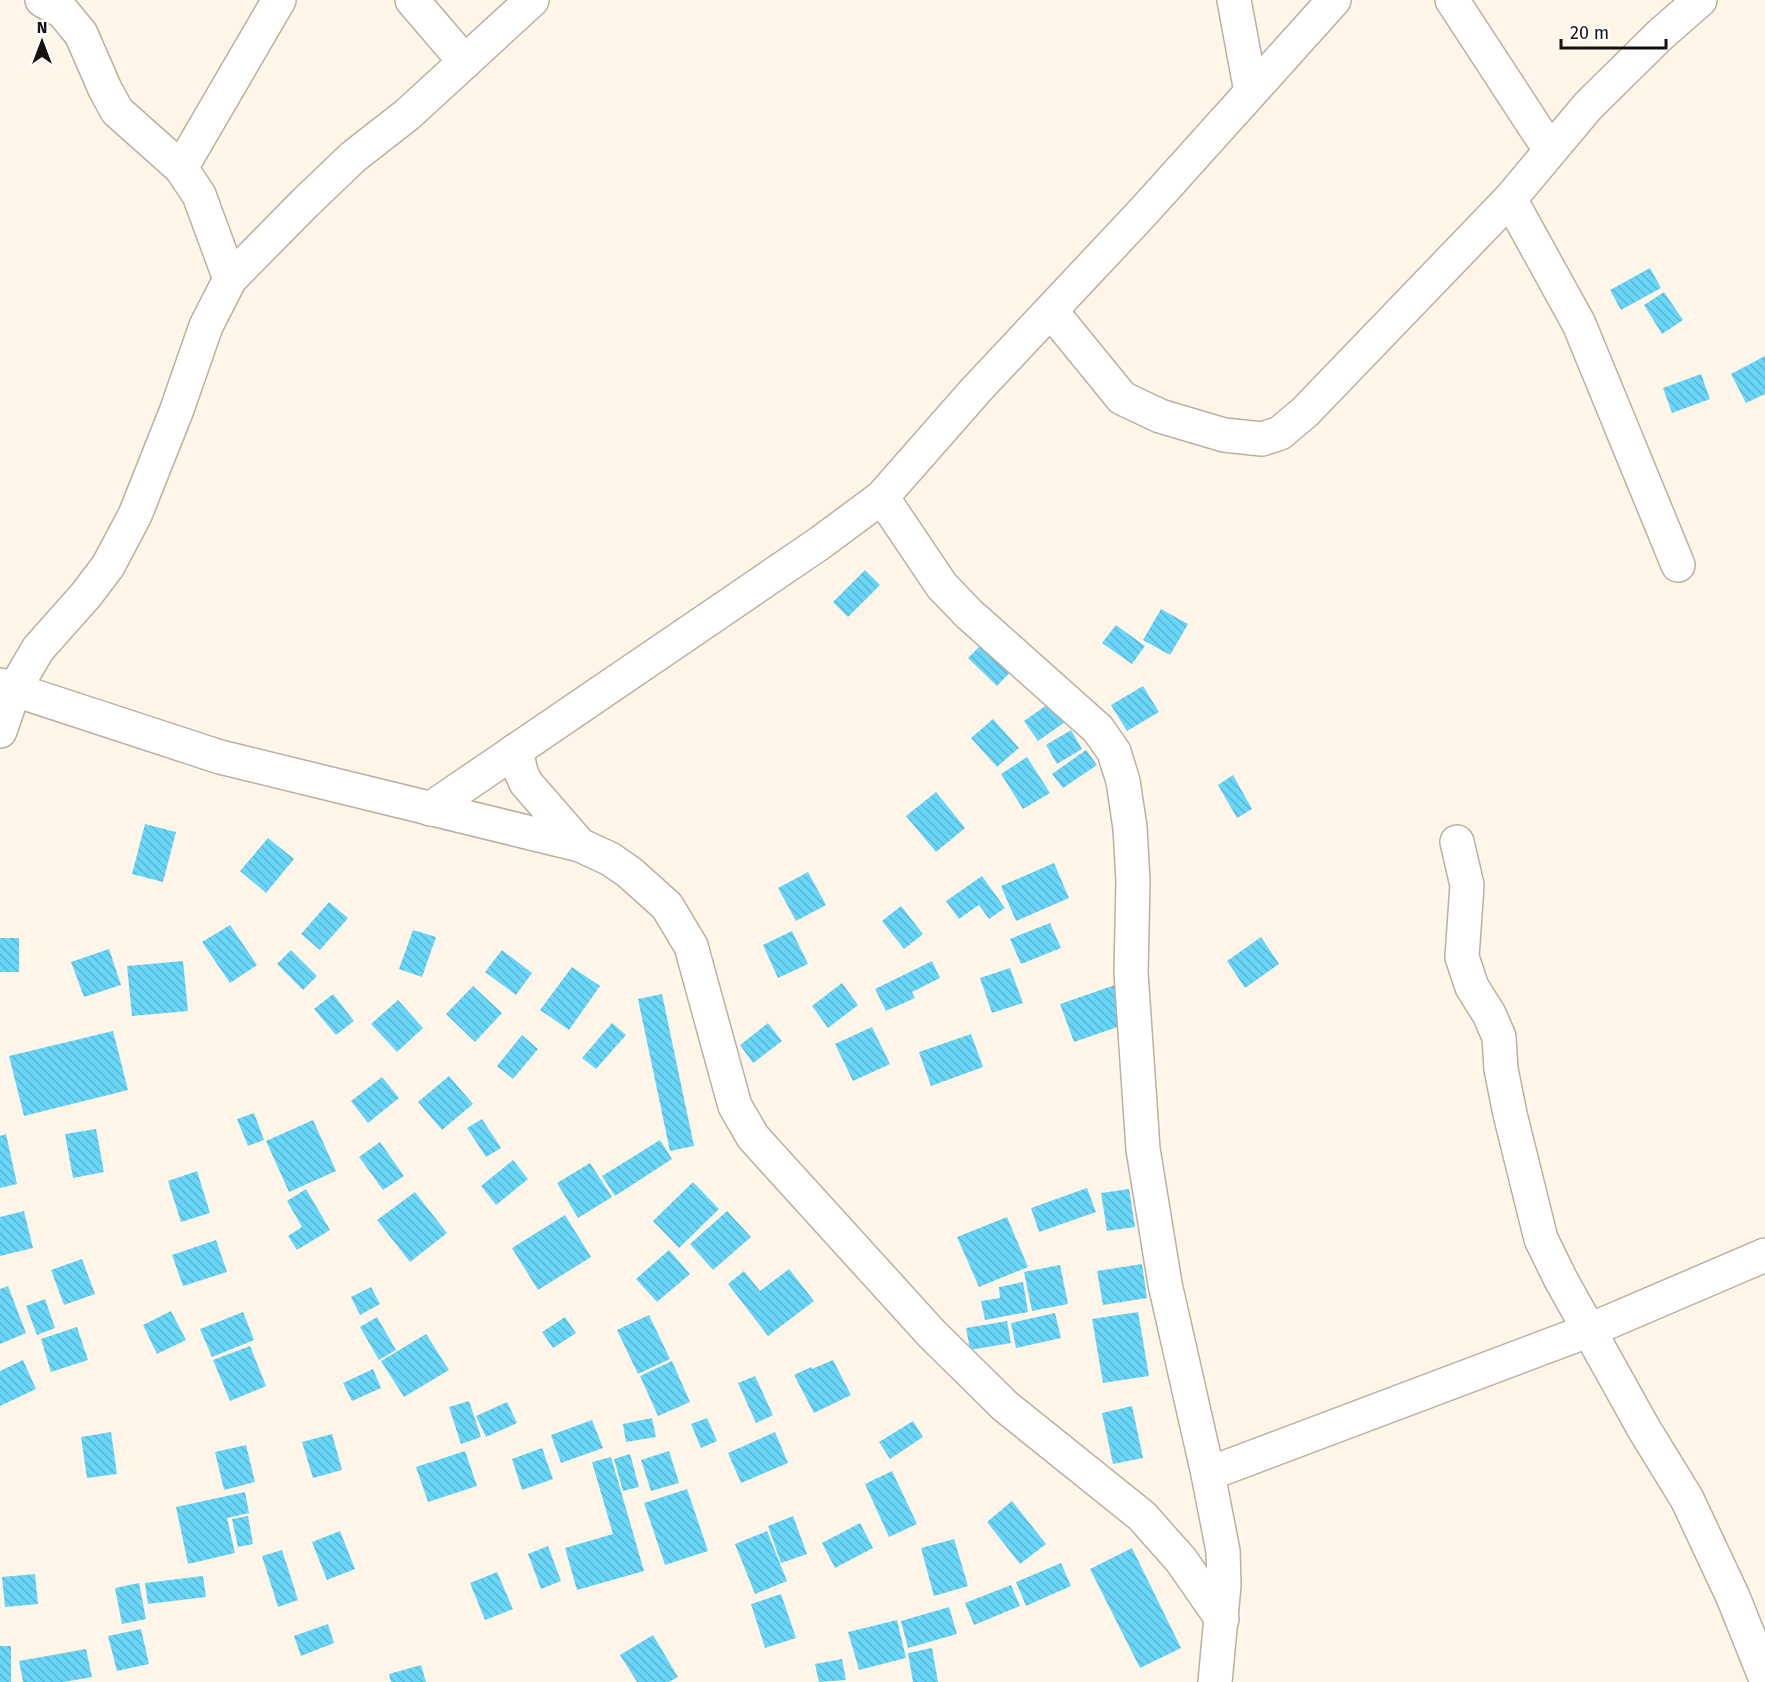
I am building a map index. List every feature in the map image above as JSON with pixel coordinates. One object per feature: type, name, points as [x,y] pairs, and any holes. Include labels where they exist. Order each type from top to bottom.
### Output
[{"type":"street","points":[[42,0],[63,12],[81,34],[117,111],[181,168],[199,195],[230,279]]},
{"type":"street","points":[[181,168],[279,0]]},
{"type":"street","points":[[412,0],[465,62]]},
{"type":"street","points":[[0,731],[7,687],[108,566],[135,515],[176,412],[206,326],[230,279],[353,157],[408,114],[532,0]]},
{"type":"street","points":[[1234,0],[1251,92]]},
{"type":"street","points":[[430,809],[820,543],[882,497],[976,390],[1144,211],[1334,0]]},
{"type":"street","points":[[1452,0],[1550,150]]},
{"type":"street","points":[[1051,311],[1122,398],[1160,416],[1224,435],[1262,439],[1280,433],[1305,412],[1510,199],[1588,106],[1700,0]]},
{"type":"street","points":[[1510,199],[1579,324],[1678,566]]},
{"type":"street","points":[[882,497],[942,586],[969,614],[1098,729],[1114,752],[1123,781],[1130,828],[1133,881],[1131,972],[1143,1149],[1165,1284],[1223,1551],[1222,1619],[1215,1682]]},
{"type":"street","points":[[7,687],[220,757],[580,845],[610,859],[637,878],[667,906],[692,946],[735,1106],[753,1137],[931,1333],[988,1390],[1142,1516],[1181,1560],[1222,1619]]},
{"type":"street","points":[[516,750],[526,783],[580,845]]},
{"type":"street","points":[[1457,842],[1467,885],[1462,957],[1472,987],[1489,1014],[1499,1036],[1501,1069],[1541,1239],[1560,1278],[1644,1429],[1687,1499],[1733,1597],[1765,1677]]},
{"type":"street","points":[[1208,1474],[1590,1330],[1765,1255]]},
{"type":"building","points":[[1650,268],[1661,288],[1621,310],[1610,290]]},
{"type":"building","points":[[1664,292],[1683,320],[1662,334],[1644,305]]},
{"type":"building","points":[[1765,356],[1765,394],[1746,403],[1731,374]]},
{"type":"building","points":[[1701,374],[1710,399],[1672,413],[1663,388]]},
{"type":"building","points":[[865,570],[880,585],[848,617],[833,602]]},
{"type":"building","points":[[1161,609],[1188,624],[1170,655],[1143,640]]},
{"type":"building","points":[[1116,625],[1145,646],[1132,664],[1102,643]]},
{"type":"building","points":[[986,640],[1015,667],[997,686],[968,658]]},
{"type":"building","points":[[1143,686],[1159,712],[1127,731],[1111,705]]},
{"type":"building","points":[[1051,702],[1065,722],[1038,741],[1024,721]]},
{"type":"building","points":[[993,719],[1019,748],[997,767],[971,738]]},
{"type":"building","points":[[1071,730],[1082,749],[1057,764],[1046,745]]},
{"type":"building","points":[[1086,750],[1097,765],[1063,788],[1052,774]]},
{"type":"building","points":[[1027,757],[1050,793],[1023,809],[1001,774]]},
{"type":"building","points":[[1233,775],[1252,809],[1237,818],[1218,785]]},
{"type":"building","points":[[936,792],[965,828],[936,852],[906,816]]},
{"type":"building","points":[[145,824],[176,832],[163,882],[132,874]]},
{"type":"building","points":[[268,838],[294,859],[266,893],[240,871]]},
{"type":"building","points":[[1054,863],[1069,898],[1016,921],[1001,886]]},
{"type":"building","points":[[808,872],[826,905],[796,921],[778,888]]},
{"type":"building","points":[[982,876],[1005,908],[989,919],[979,905],[959,919],[946,901]]},
{"type":"building","points":[[329,902],[348,918],[320,950],[301,934]]},
{"type":"building","points":[[901,906],[923,934],[904,949],[882,921]]},
{"type":"building","points":[[1050,923],[1061,948],[1021,964],[1010,939]]},
{"type":"building","points":[[230,925],[257,965],[230,983],[202,942]]},
{"type":"building","points":[[413,930],[436,937],[422,977],[399,969]]},
{"type":"building","points":[[792,931],[808,964],[778,978],[763,945]]},
{"type":"building","points":[[1261,937],[1279,964],[1245,988],[1227,961]]},
{"type":"building","points":[[0,938],[19,938],[19,972],[0,972]]},
{"type":"building","points":[[109,949],[121,985],[84,997],[71,962]]},
{"type":"building","points":[[291,950],[317,976],[303,990],[277,964]]},
{"type":"building","points":[[502,950],[532,973],[516,995],[485,972]]},
{"type":"building","points":[[183,961],[188,1011],[132,1016],[127,966]]},
{"type":"building","points":[[932,961],[940,978],[912,992],[915,998],[886,1011],[875,989]]},
{"type":"building","points":[[572,967],[600,986],[569,1030],[540,1010]]},
{"type":"building","points":[[1010,968],[1023,1003],[992,1013],[980,978]]},
{"type":"building","points":[[842,983],[858,1005],[828,1028],[812,1006]]},
{"type":"building","points":[[1115,985],[1129,1023],[1074,1042],[1060,1004]]},
{"type":"building","points":[[473,986],[502,1013],[475,1042],[446,1014]]},
{"type":"building","points":[[333,994],[354,1021],[336,1035],[314,1009]]},
{"type":"building","points":[[662,994],[694,1146],[670,1151],[638,999]]},
{"type":"building","points":[[398,1000],[423,1028],[397,1052],[371,1024]]},
{"type":"building","points":[[612,1023],[626,1035],[596,1069],[582,1058]]},
{"type":"building","points":[[768,1023],[782,1041],[753,1063],[740,1045]]},
{"type":"building","points":[[872,1027],[890,1064],[853,1081],[835,1044]]},
{"type":"building","points":[[113,1031],[128,1090],[24,1116],[9,1056]]},
{"type":"building","points":[[971,1034],[983,1067],[931,1086],[919,1052]]},
{"type":"building","points":[[522,1035],[538,1049],[513,1079],[497,1066]]},
{"type":"building","points":[[449,1076],[473,1104],[442,1130],[418,1102]]},
{"type":"building","points":[[382,1077],[399,1098],[368,1123],[351,1101]]},
{"type":"building","points":[[254,1113],[264,1140],[248,1146],[237,1119]]},
{"type":"building","points":[[482,1119],[501,1148],[486,1157],[467,1128]]},
{"type":"building","points":[[313,1120],[336,1171],[289,1192],[266,1141]]},
{"type":"building","points":[[96,1129],[104,1172],[73,1178],[65,1134]]},
{"type":"building","points":[[6,1134],[17,1184],[0,1188],[0,1136]]},
{"type":"building","points":[[660,1140],[672,1159],[615,1196],[602,1176]]},
{"type":"building","points":[[380,1142],[404,1176],[383,1190],[359,1157]]},
{"type":"building","points":[[513,1160],[528,1179],[496,1205],[481,1186]]},
{"type":"building","points":[[590,1163],[612,1197],[578,1218],[557,1183]]},
{"type":"building","points":[[197,1171],[210,1213],[181,1222],[168,1181]]},
{"type":"building","points":[[693,1182],[719,1209],[679,1248],[653,1221]]},
{"type":"building","points":[[1087,1188],[1096,1212],[1039,1232],[1031,1208]]},
{"type":"building","points":[[306,1189],[330,1230],[297,1250],[288,1236],[302,1227],[287,1201]]},
{"type":"building","points":[[1129,1189],[1135,1227],[1107,1231],[1101,1193]]},
{"type":"building","points":[[415,1192],[447,1233],[410,1262],[377,1220]]},
{"type":"building","points":[[24,1211],[33,1248],[0,1256],[0,1217]]},
{"type":"building","points":[[727,1211],[751,1237],[713,1270],[690,1244]]},
{"type":"building","points":[[565,1215],[591,1257],[538,1290],[512,1248]]},
{"type":"building","points":[[1007,1217],[1028,1267],[979,1287],[957,1237]]},
{"type":"building","points":[[216,1240],[227,1272],[183,1286],[172,1255]]},
{"type":"building","points":[[669,1250],[690,1274],[657,1302],[636,1279]]},
{"type":"building","points":[[82,1259],[95,1294],[64,1305],[51,1270]]},
{"type":"building","points":[[1142,1264],[1147,1298],[1103,1305],[1097,1271]]},
{"type":"building","points":[[1060,1265],[1068,1304],[1032,1311],[1024,1272]]},
{"type":"building","points":[[789,1269],[814,1301],[768,1336],[728,1284],[744,1271],[760,1291]]},
{"type":"building","points":[[1023,1282],[1028,1312],[985,1320],[981,1301],[1000,1298],[999,1287]]},
{"type":"building","points":[[8,1286],[26,1333],[0,1344],[0,1289]]},
{"type":"building","points":[[371,1287],[380,1304],[360,1315],[351,1297]]},
{"type":"building","points":[[45,1299],[55,1328],[37,1335],[26,1306]]},
{"type":"building","points":[[171,1311],[186,1340],[157,1354],[143,1325]]},
{"type":"building","points":[[243,1312],[254,1340],[212,1357],[200,1329]]},
{"type":"building","points":[[1138,1312],[1149,1376],[1103,1383],[1092,1319]]},
{"type":"building","points":[[1055,1313],[1061,1338],[1016,1348],[1011,1323]]},
{"type":"building","points":[[649,1315],[670,1359],[638,1374],[617,1330]]},
{"type":"building","points":[[377,1317],[396,1350],[379,1360],[360,1327]]},
{"type":"building","points":[[565,1317],[576,1333],[553,1348],[542,1332]]},
{"type":"building","points":[[1007,1321],[1011,1343],[970,1350],[966,1328]]},
{"type":"building","points":[[77,1327],[88,1360],[51,1372],[41,1339]]},
{"type":"building","points":[[426,1334],[449,1370],[404,1397],[381,1361]]},
{"type":"building","points":[[250,1346],[266,1386],[230,1401],[213,1360]]},
{"type":"building","points":[[23,1360],[36,1389],[0,1406],[0,1371]]},
{"type":"building","points":[[833,1360],[851,1395],[814,1413],[794,1375]]},
{"type":"building","points":[[672,1361],[690,1402],[658,1416],[640,1376]]},
{"type":"building","points":[[373,1369],[381,1388],[352,1401],[343,1383]]},
{"type":"building","points":[[755,1376],[773,1415],[756,1423],[738,1383]]},
{"type":"building","points":[[469,1401],[481,1437],[461,1444],[449,1407]]},
{"type":"building","points":[[507,1402],[517,1423],[486,1437],[476,1416]]},
{"type":"building","points":[[1132,1406],[1143,1458],[1113,1464],[1102,1413]]},
{"type":"building","points":[[652,1418],[656,1437],[626,1442],[623,1424]]},
{"type":"building","points":[[707,1418],[717,1441],[701,1448],[691,1424]]},
{"type":"building","points":[[592,1420],[603,1448],[561,1463],[551,1435]]},
{"type":"building","points":[[913,1421],[923,1437],[890,1459],[879,1442]]},
{"type":"building","points":[[111,1432],[117,1474],[87,1478],[81,1437]]},
{"type":"building","points":[[775,1432],[788,1463],[741,1483],[728,1453]]},
{"type":"building","points":[[332,1434],[342,1470],[313,1478],[302,1442]]},
{"type":"building","points":[[246,1445],[255,1482],[224,1490],[215,1452]]},
{"type":"building","points":[[542,1448],[553,1479],[522,1490],[512,1459]]},
{"type":"building","points":[[465,1451],[477,1486],[428,1502],[416,1467]]},
{"type":"building","points":[[669,1451],[679,1483],[651,1491],[641,1460]]},
{"type":"building","points":[[630,1454],[639,1487],[623,1491],[614,1459]]},
{"type":"building","points":[[611,1457],[644,1571],[577,1590],[565,1548],[613,1534],[592,1462]]},
{"type":"building","points":[[892,1471],[917,1524],[889,1537],[865,1484]]},
{"type":"building","points":[[687,1489],[708,1551],[665,1565],[644,1503]]},
{"type":"building","points":[[245,1492],[249,1513],[227,1518],[235,1553],[188,1564],[176,1507]]},
{"type":"building","points":[[1012,1501],[1046,1544],[1020,1564],[987,1522]]},
{"type":"building","points":[[248,1516],[253,1544],[238,1547],[232,1519]]},
{"type":"building","points":[[793,1516],[807,1554],[781,1563],[768,1526]]},
{"type":"building","points":[[860,1523],[873,1548],[835,1568],[822,1543]]},
{"type":"building","points":[[340,1531],[355,1569],[327,1580],[312,1542]]},
{"type":"building","points":[[767,1531],[787,1581],[755,1594],[735,1544]]},
{"type":"building","points":[[954,1539],[968,1586],[934,1596],[921,1548]]},
{"type":"building","points":[[548,1546],[561,1581],[541,1589],[528,1554]]},
{"type":"building","points":[[1132,1548],[1181,1648],[1140,1668],[1090,1569]]},
{"type":"building","points":[[282,1550],[298,1600],[278,1607],[262,1556]]},
{"type":"building","points":[[1061,1563],[1071,1586],[1026,1606],[1016,1582]]},
{"type":"building","points":[[497,1572],[513,1609],[485,1620],[470,1583]]},
{"type":"building","points":[[35,1574],[38,1604],[5,1607],[2,1577]]},
{"type":"building","points":[[203,1576],[206,1597],[148,1604],[145,1583]]},
{"type":"building","points":[[139,1583],[146,1619],[122,1624],[115,1588]]},
{"type":"building","points":[[1011,1585],[1020,1606],[974,1625],[965,1603]]},
{"type":"building","points":[[781,1594],[796,1638],[765,1648],[751,1604]]},
{"type":"building","points":[[949,1607],[957,1634],[908,1648],[901,1621]]},
{"type":"building","points":[[897,1620],[906,1658],[859,1670],[848,1632]]},
{"type":"building","points":[[328,1624],[334,1643],[301,1656],[294,1636]]},
{"type":"building","points":[[141,1629],[149,1664],[117,1671],[108,1636]]},
{"type":"building","points":[[653,1635],[678,1677],[669,1682],[637,1682],[620,1655]]},
{"type":"building","points":[[0,1646],[11,1646],[11,1682],[0,1682]]},
{"type":"building","points":[[932,1648],[938,1682],[913,1682],[908,1653]]},
{"type":"building","points":[[86,1649],[92,1677],[64,1682],[23,1682],[19,1661]]},
{"type":"building","points":[[842,1659],[846,1680],[819,1682],[815,1664]]},
{"type":"building","points":[[421,1665],[426,1682],[391,1682],[389,1674]]}]
